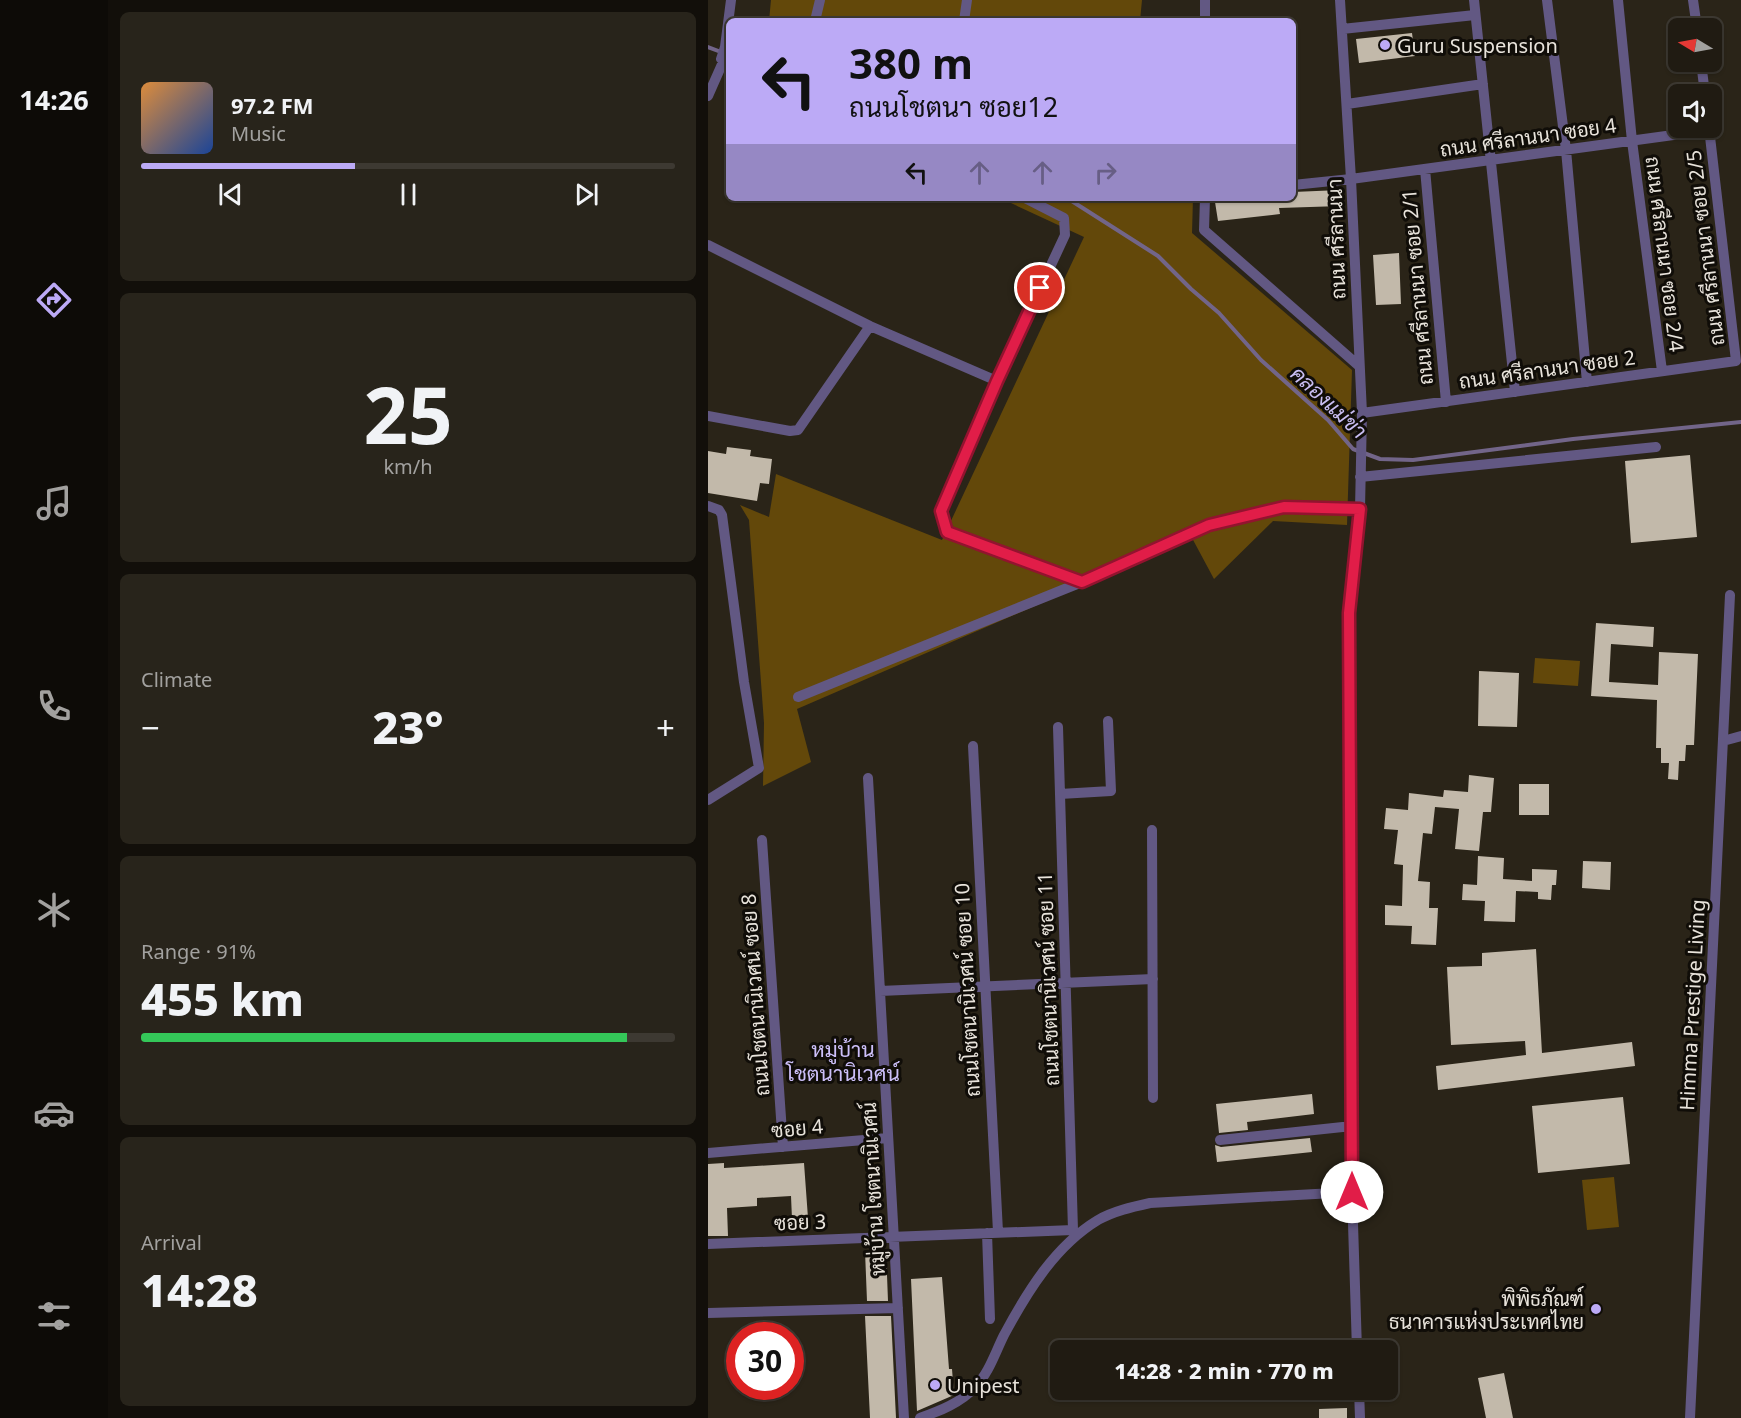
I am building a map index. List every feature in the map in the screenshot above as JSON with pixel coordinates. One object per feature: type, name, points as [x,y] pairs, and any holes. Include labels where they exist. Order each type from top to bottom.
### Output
[{"type":"street","points":[[727,18],[729,0]]},
{"type":"street","points":[[816,18],[820,0]]},
{"type":"street","points":[[964,18],[967,0]]},
{"type":"street","points":[[1205,0],[1205,18]]},
{"type":"street","name":"ถนน ศรีลานนา","points":[[1341,0],[1362,413],[1360,509],[1349,613],[1352,1192],[1357,1340]]},
{"type":"street","points":[[1474,0],[1515,392]]},
{"type":"street","points":[[1547,0],[1566,150],[1587,382]]},
{"type":"street","name":"ถนน ศรีลานนา ซอย 2/4","points":[[1618,0],[1632,141],[1662,372]]},
{"type":"street","points":[[1693,0],[1696,18]]},
{"type":"street","points":[[1342,29],[1475,15]]},
{"type":"street","points":[[708,96],[724,62],[726,35]]},
{"type":"street","points":[[1347,104],[1483,84]]},
{"type":"street","name":"ถนน ศรีลานนา ซอย 4","points":[[1296,185],[1668,135]]},
{"type":"street","name":"ถนน ศรีลานนา ซอย 2/5","points":[[1710,138],[1736,361]]},
{"type":"street","name":"ถนน ศรีลานนา ซอย 2/1","points":[[1425,169],[1446,402]]},
{"type":"street","points":[[1031,201],[1064,218],[1065,235],[997,381],[941,511],[947,532],[1082,582]]},
{"type":"street","points":[[1205,201],[1204,230],[1359,366]]},
{"type":"street","points":[[708,245],[870,326],[997,381]]},
{"type":"street","points":[[708,416],[798,430],[870,326]]},
{"type":"street","name":"ถนน ศรีลานนา ซอย 2","points":[[1362,413],[1736,361]]},
{"type":"street","points":[[1360,477],[1656,447]]},
{"type":"street","points":[[708,506],[719,510],[722,515],[744,682],[759,768],[708,800]]},
{"type":"street","points":[[798,697],[1082,582],[1209,525],[1284,507],[1360,509]]},
{"type":"street","name":"Himma Prestige Living","points":[[1690,1418],[1730,595]]},
{"type":"street","points":[[1060,794],[1111,791],[1108,721]]},
{"type":"street","name":"ถนนโชตนานิเวศน์ ซอย 11","points":[[1059,727],[1073,1230]]},
{"type":"street","points":[[1723,741],[1741,736]]},
{"type":"street","name":"ถนนโชตนานิเวศน์ ซอย 10","points":[[973,746],[985,986],[992,1233],[990,1319]]},
{"type":"street","name":"หมู่บ้าน โชตนานิเวศน์","points":[[868,778],[904,1418]]},
{"type":"street","points":[[1152,830],[1153,1098]]},
{"type":"street","name":"ถนนโชตนานิเวศน์ ซอย 8","points":[[762,840],[783,1147]]},
{"type":"street","points":[[880,991],[1153,978]]},
{"type":"street","points":[[1220,1140],[1352,1125]]},
{"type":"street","name":"ซอย 4","points":[[708,1153],[888,1138]]},
{"type":"street","points":[[920,1418],[959,1400],[976,1386],[988,1370],[1007,1330],[1036,1281],[1056,1255],[1077,1235],[1100,1219],[1150,1203],[1352,1192]]},
{"type":"street","name":"ซอย 3","points":[[708,1244],[1073,1230]]},
{"type":"street","points":[[708,1313],[898,1308]]},
{"type":"street","points":[[1359,1400],[1359,1418]]},
{"type":"shaded area","points":[[771,0],[1142,0],[1140,18],[769,18]]},
{"type":"shaded area","points":[[1006,201],[1193,201],[1192,233],[1352,370],[1347,525],[1273,521],[1214,579],[1192,538],[797,709],[811,762],[763,786],[764,723],[749,520],[740,505],[769,517],[776,474],[942,540],[1084,237]]},
{"type":"shaded area","points":[[1535,658],[1580,661],[1578,686],[1533,683]]},
{"type":"shaded area","points":[[1614,1177],[1619,1227],[1587,1230],[1582,1180]]},
{"type":"building","name":"Guru Suspension","points":[[1412,33],[1415,56],[1359,63],[1356,39]]},
{"type":"building","points":[[1340,190],[1341,206],[1279,208],[1280,214],[1218,221],[1215,202],[1296,201],[1296,192]]},
{"type":"building","points":[[1399,253],[1401,304],[1376,305],[1373,255]]},
{"type":"building","points":[[727,447],[751,450],[750,456],[772,459],[769,484],[760,483],[757,501],[708,493],[708,451],[726,454]]},
{"type":"building","points":[[1690,455],[1697,537],[1631,543],[1625,461]]},
{"type":"building","points":[[1596,623],[1654,627],[1653,647],[1611,644],[1609,682],[1658,685],[1659,652],[1698,654],[1694,745],[1686,745],[1685,761],[1679,761],[1678,780],[1668,779],[1669,763],[1661,763],[1661,748],[1656,748],[1657,700],[1591,696]]},
{"type":"building","points":[[1479,671],[1519,673],[1517,727],[1478,726]]},
{"type":"building","points":[[1469,775],[1494,778],[1491,812],[1483,812],[1479,851],[1455,849],[1459,809],[1435,807],[1432,834],[1423,833],[1418,881],[1430,882],[1429,908],[1438,908],[1436,945],[1411,944],[1412,926],[1385,925],[1385,905],[1402,906],[1403,865],[1394,864],[1398,830],[1384,829],[1386,808],[1408,810],[1409,793],[1443,797],[1444,790],[1468,792]]},
{"type":"building","points":[[1519,784],[1549,784],[1549,815],[1519,815]]},
{"type":"building","points":[[1478,856],[1504,858],[1503,879],[1532,881],[1532,869],[1557,870],[1556,885],[1552,885],[1551,900],[1538,899],[1538,892],[1516,891],[1515,922],[1484,921],[1485,901],[1462,900],[1463,884],[1477,885]]},
{"type":"building","points":[[1583,861],[1611,862],[1610,890],[1582,888]]},
{"type":"building","points":[[1536,949],[1542,1053],[1632,1042],[1635,1066],[1438,1090],[1436,1066],[1526,1055],[1525,1041],[1451,1045],[1447,967],[1482,966],[1482,953]]},
{"type":"building","points":[[1312,1094],[1314,1114],[1247,1122],[1248,1130],[1219,1133],[1216,1104]]},
{"type":"building","points":[[1623,1097],[1630,1164],[1538,1173],[1532,1106]]},
{"type":"building","points":[[1310,1138],[1312,1152],[1217,1162],[1215,1145],[1221,1147]]},
{"type":"building","points":[[724,1163],[724,1168],[804,1163],[808,1218],[792,1219],[791,1196],[757,1198],[757,1206],[727,1208],[728,1236],[708,1236],[708,1164]]},
{"type":"building","points":[[886,1249],[888,1301],[867,1301],[865,1251]]},
{"type":"building","points":[[942,1277],[949,1369],[952,1369],[954,1395],[917,1411],[911,1279]]},
{"type":"building","points":[[865,1316],[891,1316],[896,1418],[870,1418]]},
{"type":"building","points":[[1504,1373],[1513,1418],[1486,1418],[1478,1378]]},
{"type":"building","points":[[1347,1408],[1347,1418],[1319,1418],[1319,1409]]},
{"type":"waterway","name":"คลองแม่ข่า","points":[[708,47],[726,54]]},
{"type":"waterway","name":"คลองแม่ข่า","points":[[1072,201],[1158,256],[1219,313],[1261,360],[1328,420],[1353,449],[1380,459],[1413,460],[1573,439],[1741,422]]},
{"type":"place","name":"Guru Suspension","points":[[1385,45]]},
{"type":"place","name":"พิพิธภัณฑ์ ธนาคารแห่งประเทศไทย","points":[[1596,1309]]},
{"type":"place","name":"Unipest","points":[[935,1385]]},
{"type":"district","name":"หมู่บ้าน โชตนานิเวศน์","points":[[843,1061]]},
{"type":"route","points":[[1040,288],[941,511],[947,532],[1082,582],[1209,525],[1284,507],[1360,509],[1349,613],[1352,1192]]}]
